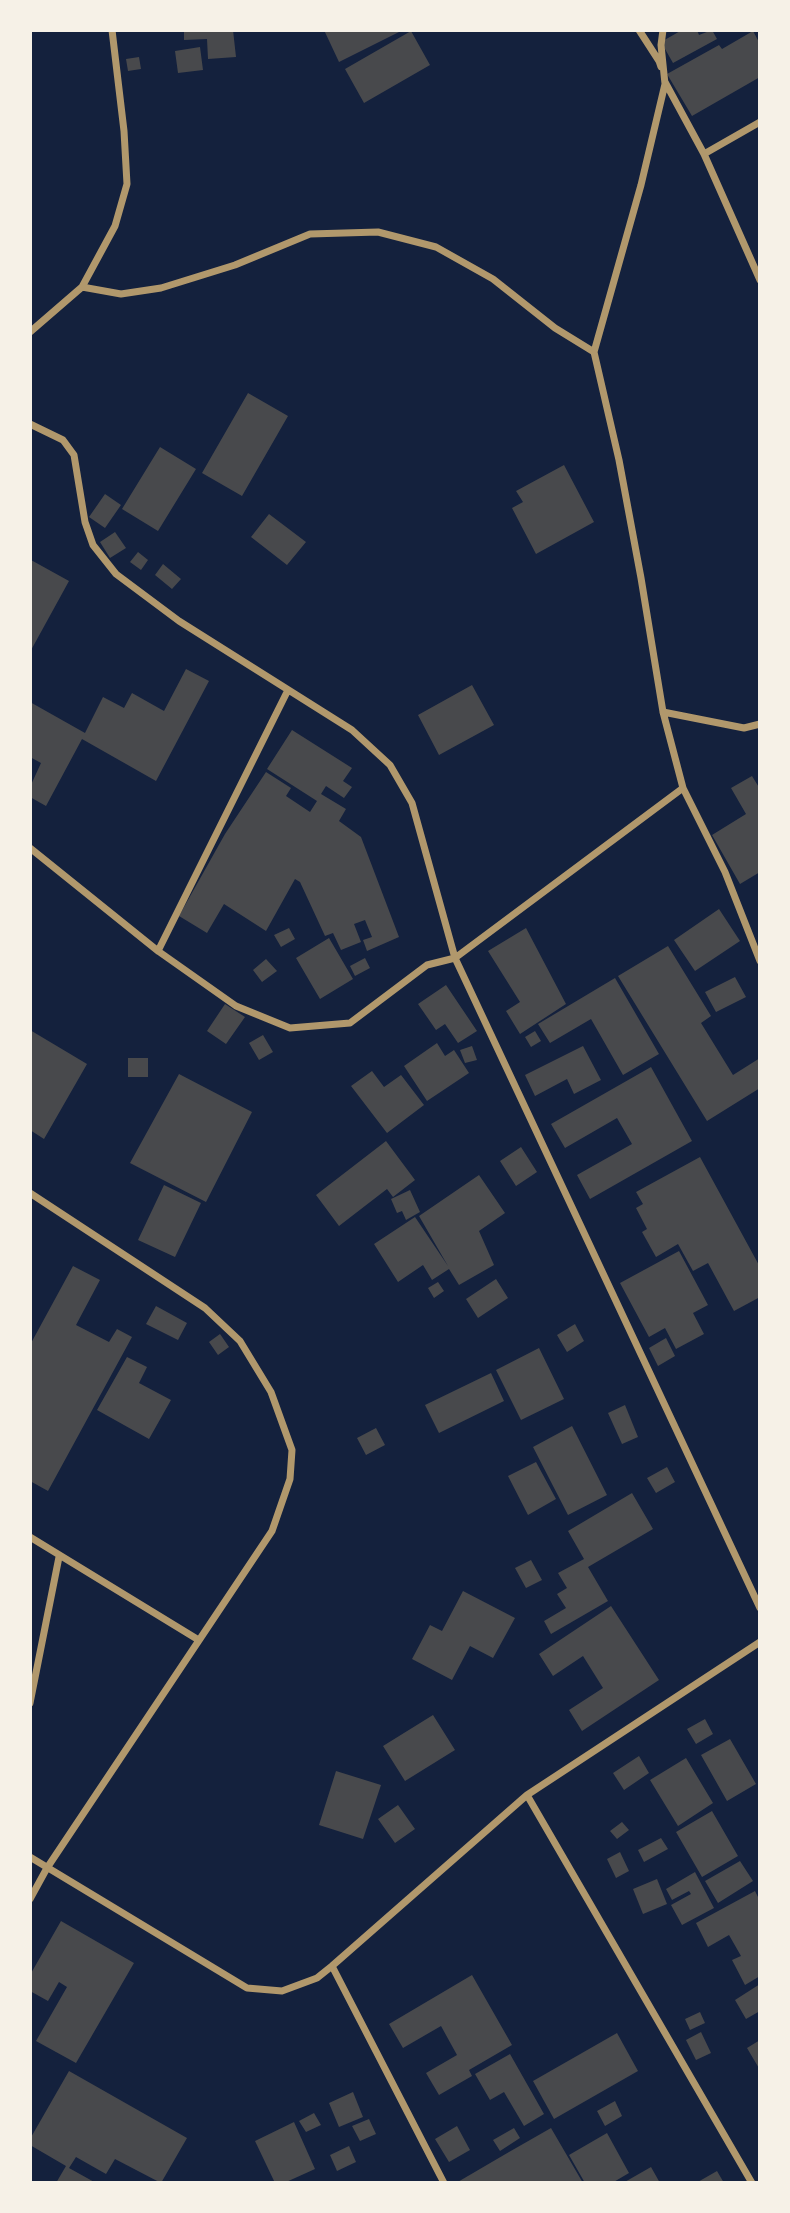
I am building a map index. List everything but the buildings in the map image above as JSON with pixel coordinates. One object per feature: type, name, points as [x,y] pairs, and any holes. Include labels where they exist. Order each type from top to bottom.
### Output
[{"type":"street","points":[[30,332],[82,287],[115,226],[127,184],[113,30]]},
{"type":"street","points":[[639,30],[659,61],[666,84],[704,154],[760,280]]},
{"type":"street","points":[[663,30],[661,45],[666,84],[594,352],[620,460],[663,712],[683,788],[725,872],[760,961]]},
{"type":"street","points":[[704,154],[760,122]]},
{"type":"street","points":[[82,287],[121,294],[161,288],[235,264],[310,234],[378,232],[436,247],[493,279],[555,328],[594,352]]},
{"type":"street","points":[[30,424],[62,440],[74,455],[85,522],[93,545],[116,574],[179,621],[352,730],[390,765],[412,803],[455,958],[760,1608]]},
{"type":"street","points":[[158,951],[288,690]]},
{"type":"street","points":[[663,712],[744,728],[760,724]]},
{"type":"street","points":[[30,848],[158,951],[236,1006],[290,1028],[350,1023],[427,965],[455,958],[683,788]]},
{"type":"street","points":[[30,1193],[205,1308],[240,1341],[271,1392],[292,1450],[290,1479],[272,1531],[47,1868],[30,1899]]},
{"type":"street","points":[[30,1538],[198,1640]]},
{"type":"street","points":[[30,1703],[60,1557]]},
{"type":"street","points":[[30,1857],[247,1988],[282,1991],[317,1978],[527,1795],[760,1643]]},
{"type":"street","points":[[527,1795],[752,2183]]},
{"type":"street","points":[[332,1966],[444,2183]]}]
